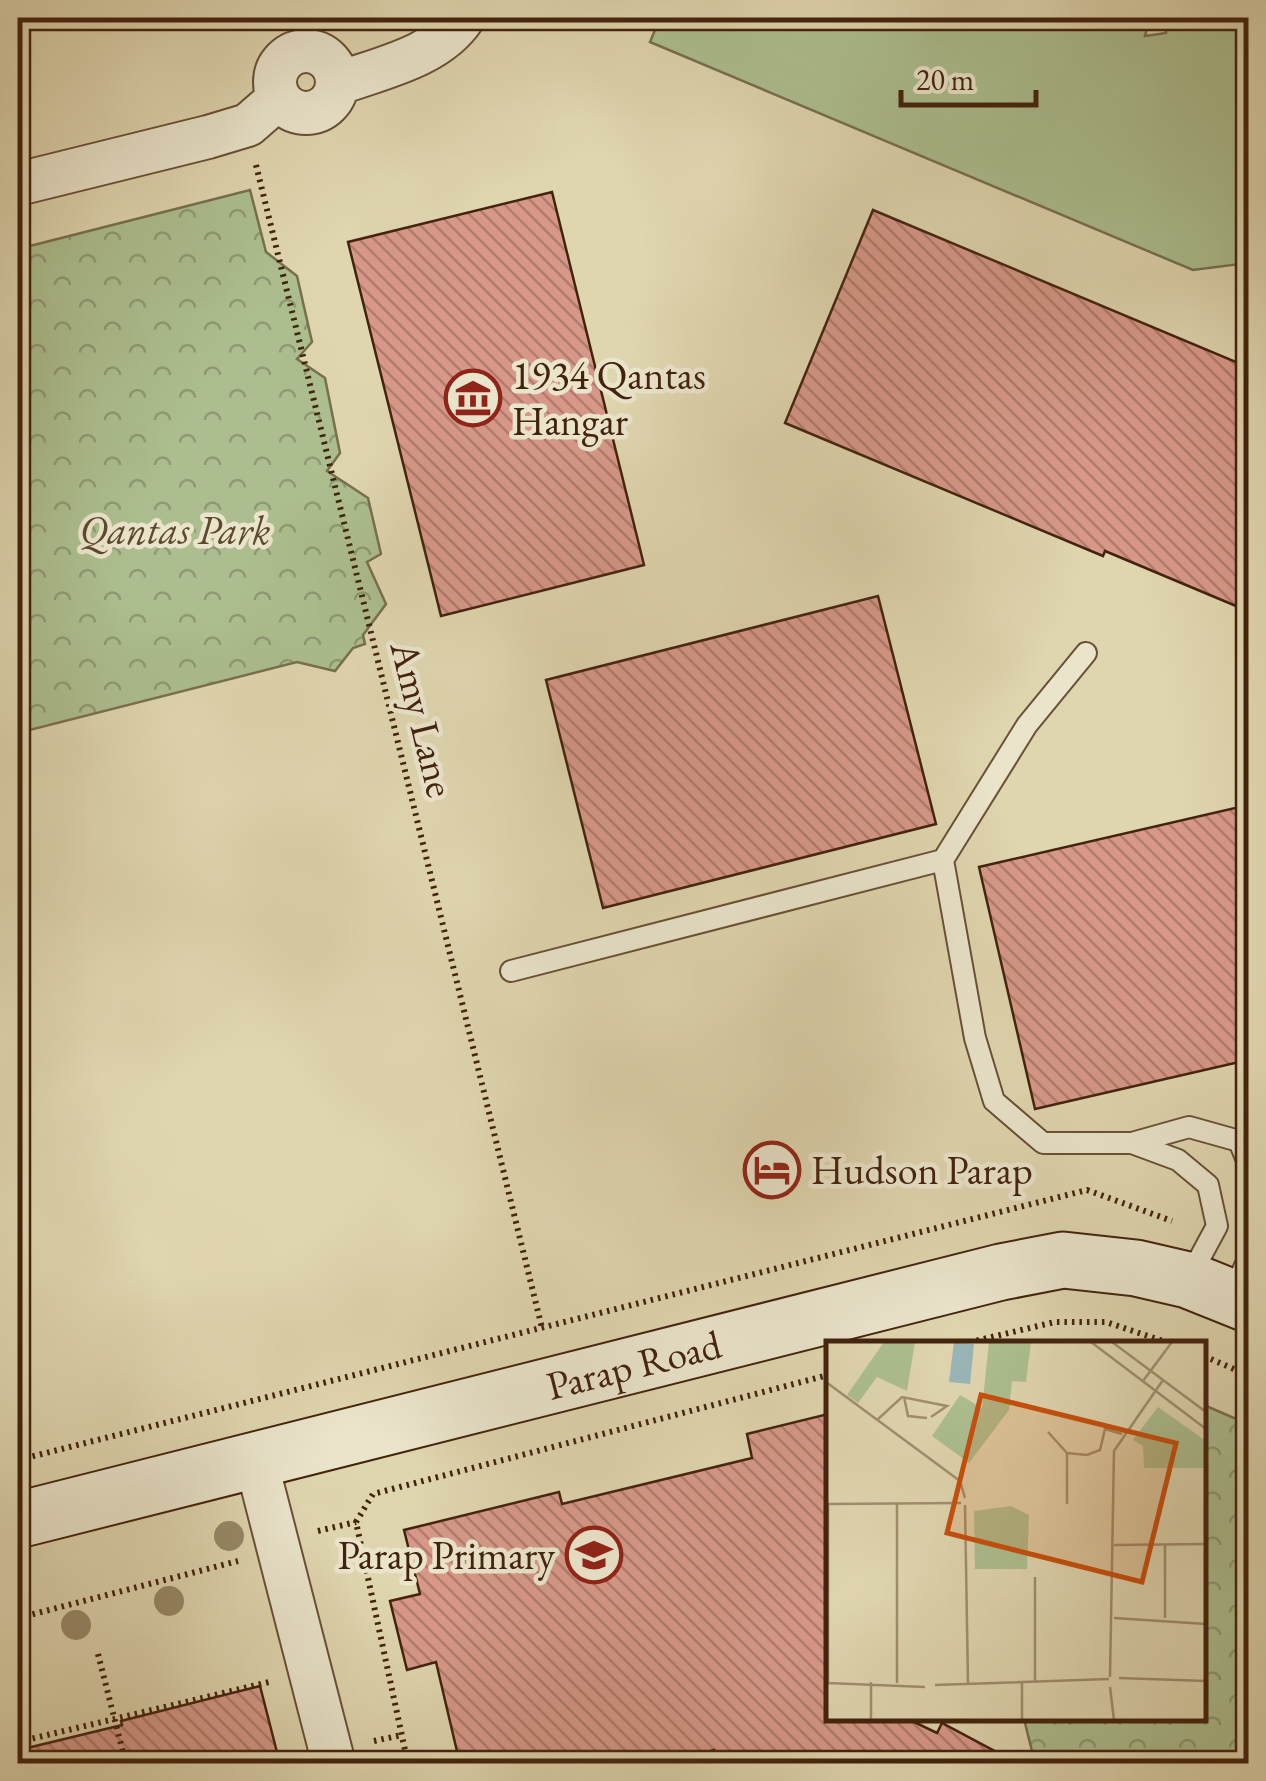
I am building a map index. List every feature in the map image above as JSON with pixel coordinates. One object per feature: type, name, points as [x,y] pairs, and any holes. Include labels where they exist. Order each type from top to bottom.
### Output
[{"type":"street","points":[[337,84],[426,50],[454,32],[463,18]]},
{"type":"street","points":[[18,184],[208,137],[263,111],[313,112],[330,102],[337,84],[326,58],[285,36],[275,88],[263,111]]},
{"type":"street","name":"Parap Road","points":[[18,1520],[1001,1272],[1063,1260],[1229,1285]]},
{"type":"street","points":[[256,1461],[334,1764]]},
{"type":"lane","points":[[1086,652],[1027,725],[943,860],[975,1038],[994,1100],[1043,1143],[1132,1143],[1189,1128],[1239,1140],[1248,1162]]},
{"type":"lane","points":[[511,971],[943,860]]},
{"type":"lane","points":[[1132,1143],[1178,1160],[1208,1185],[1229,1285]]},
{"type":"path","name":"Amy Lane","points":[[263,111],[264,204],[542,1328]]},
{"type":"path","points":[[975,1341],[1055,1322],[1106,1322],[1163,1341]]},
{"type":"path","points":[[1206,1357],[1248,1375]]},
{"type":"path","points":[[408,1764],[356,1522],[373,1494],[826,1376]]},
{"type":"path","points":[[317,1531],[356,1522]]},
{"type":"path","points":[[18,1618],[249,1558]]},
{"type":"path","points":[[98,1654],[126,1764]]},
{"type":"path","points":[[18,1742],[281,1679]]},
{"type":"green space","points":[[660,18],[1150,18],[1145,36],[1166,33],[1165,23],[1248,18],[1248,263],[1193,270],[650,42]]},
{"type":"green space","name":"Qantas Park","points":[[250,190],[266,252],[297,276],[312,342],[297,359],[325,378],[340,453],[327,471],[368,498],[381,554],[367,562],[386,604],[363,635],[365,644],[353,648],[335,671],[297,662],[18,733],[18,249]]},
{"type":"green space","points":[[1206,1406],[1248,1424],[1248,1763],[1035,1763],[1024,1721],[1206,1721]]},
{"type":"building","points":[[552,192],[644,565],[441,616],[348,242]]},
{"type":"building","points":[[873,210],[1248,367],[1248,611],[1105,551],[1103,556],[785,423]]},
{"type":"building","points":[[878,596],[936,824],[603,908],[546,680]]},
{"type":"building","points":[[1248,805],[1248,1060],[1035,1109],[979,867]]},
{"type":"building","name":"Parap Primary","points":[[826,1414],[826,1721],[912,1721],[937,1733],[942,1723],[1019,1764],[716,1764],[714,1750],[658,1764],[460,1764],[436,1662],[407,1670],[390,1601],[420,1594],[404,1530],[559,1492],[562,1504],[752,1458],[747,1434]]},
{"type":"building","points":[[260,1686],[280,1764],[21,1764],[19,1750]]},
{"type":"place","name":"1934 Qantas Hangar","points":[[473,398]]},
{"type":"place","name":"Hudson Parap","points":[[772,1170]]},
{"type":"place","name":"Parap Primary","points":[[594,1555]]}]
